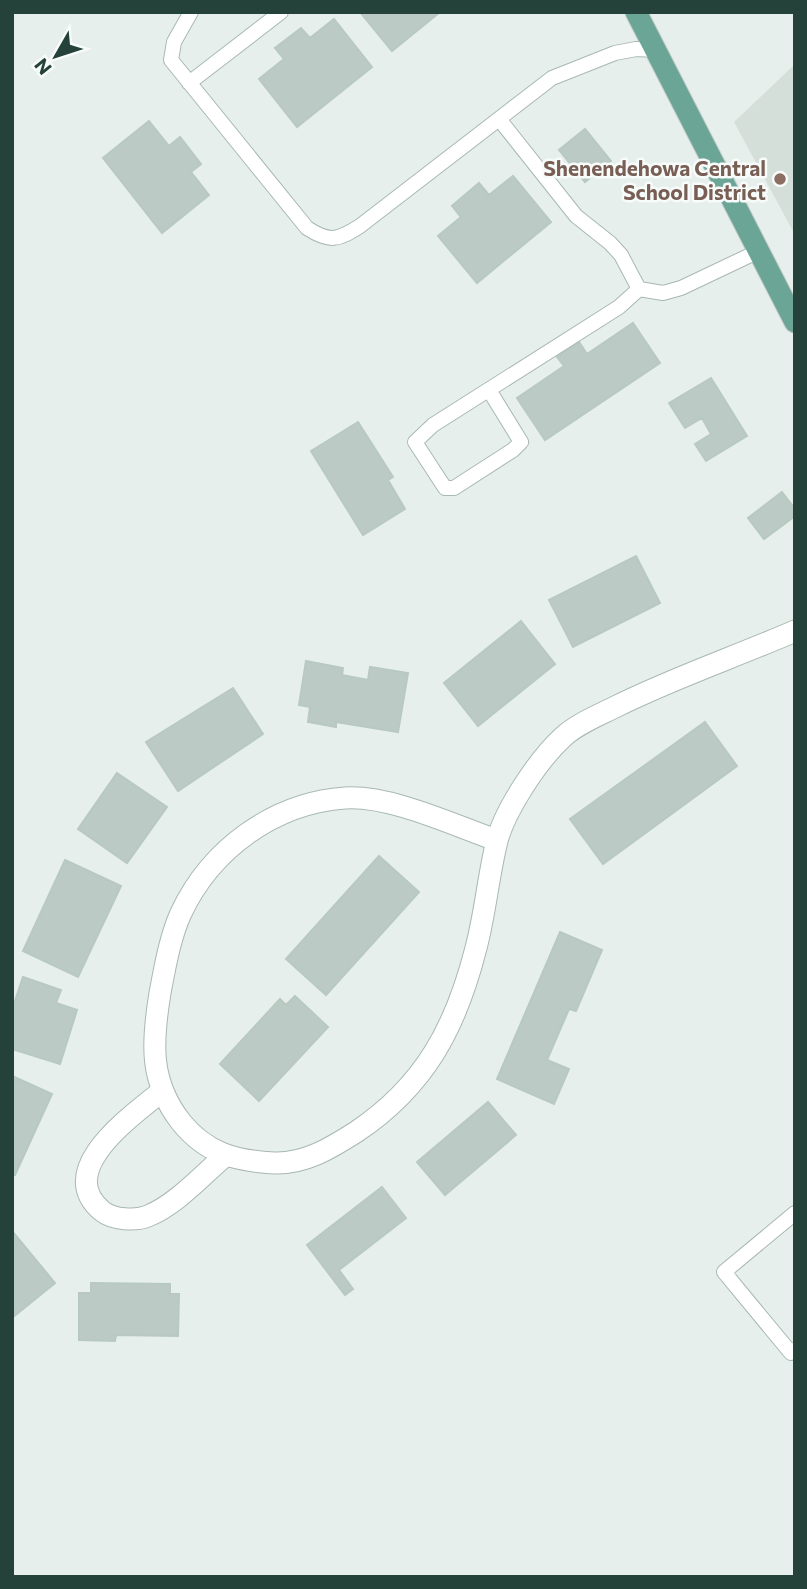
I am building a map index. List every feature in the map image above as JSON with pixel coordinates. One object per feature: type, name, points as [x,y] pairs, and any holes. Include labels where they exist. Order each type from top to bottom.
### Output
[{"type":"main road","points":[[636,12],[759,251],[786,286],[795,322]]},
{"type":"street","points":[[496,840],[370,798],[343,798],[298,807],[249,830],[209,867],[193,891],[179,917],[163,975],[156,1016],[155,1068],[162,1091],[182,1122],[197,1137],[225,1156],[247,1162],[284,1164],[324,1153],[382,1115],[422,1072],[456,1016],[477,946],[496,840],[519,790],[563,737],[588,720],[642,693],[795,631]]},
{"type":"street","points":[[162,1091],[114,1130],[90,1162],[85,1179],[89,1195],[103,1213],[129,1220],[147,1217],[167,1206],[225,1156]]},
{"type":"lane","points":[[191,12],[174,42],[172,60],[307,228],[320,236],[335,239],[342,238],[360,226],[552,78],[615,53],[636,48],[656,50]]},
{"type":"lane","points":[[189,83],[281,12]]},
{"type":"lane","points":[[499,119],[576,216],[621,255],[639,289]]},
{"type":"lane","points":[[639,289],[663,293],[681,289],[759,251]]},
{"type":"lane","points":[[489,390],[521,442],[454,488],[445,488],[415,442],[432,425],[620,307],[639,289]]},
{"type":"lane","points":[[795,1213],[724,1272],[791,1353],[795,1350]]},
{"type":"shaded area","name":"Shenendehowa Central School District","points":[[795,64],[795,235],[734,122]]},
{"type":"building","points":[[360,12],[440,12],[392,51]]},
{"type":"building","points":[[334,19],[372,67],[297,127],[259,79],[284,59],[275,48],[301,28],[310,38]]},
{"type":"building","points":[[149,121],[169,146],[180,137],[201,164],[191,172],[209,195],[162,233],[103,158]]},
{"type":"building","points":[[585,129],[611,161],[585,182],[559,150]]},
{"type":"building","points":[[513,176],[551,222],[477,283],[438,236],[461,217],[452,206],[479,183],[489,195]]},
{"type":"building","points":[[633,323],[660,363],[545,440],[517,398],[564,366],[557,357],[579,342],[587,354]]},
{"type":"building","points":[[711,378],[747,436],[706,461],[695,444],[711,434],[702,418],[685,428],[669,403]]},
{"type":"building","points":[[358,422],[393,477],[388,480],[405,509],[363,535],[311,451]]},
{"type":"building","points":[[782,492],[795,509],[795,516],[764,539],[748,518]]},
{"type":"building","points":[[636,556],[660,603],[573,647],[549,600]]},
{"type":"building","points":[[521,621],[555,664],[478,726],[444,683]]},
{"type":"building","points":[[306,661],[343,668],[342,675],[368,680],[370,667],[408,673],[398,732],[336,722],[336,727],[308,722],[310,707],[299,705]]},
{"type":"building","points":[[233,688],[263,734],[178,791],[146,742]]},
{"type":"building","points":[[705,722],[737,766],[603,864],[570,819]]},
{"type":"building","points":[[117,773],[167,807],[127,863],[78,829]]},
{"type":"building","points":[[379,856],[419,892],[326,995],[286,959]]},
{"type":"building","points":[[65,860],[121,886],[78,977],[23,951]]},
{"type":"building","points":[[560,932],[602,950],[576,1011],[569,1009],[547,1060],[569,1069],[554,1104],[497,1079]]},
{"type":"building","points":[[23,977],[61,990],[56,1003],[77,1010],[60,1064],[12,1049],[12,1010]]},
{"type":"building","points":[[295,996],[328,1027],[259,1101],[220,1064],[280,999],[286,1005]]},
{"type":"building","points":[[12,1076],[52,1094],[15,1175],[12,1174]]},
{"type":"building","points":[[488,1102],[516,1135],[445,1195],[417,1162]]},
{"type":"building","points":[[382,1187],[406,1218],[339,1270],[353,1289],[345,1295],[307,1245]]},
{"type":"building","points":[[12,1231],[55,1283],[12,1318]]},
{"type":"building","points":[[91,1283],[170,1284],[170,1294],[179,1294],[178,1336],[116,1335],[115,1341],[79,1340],[79,1293],[91,1293]]},
{"type":"place","name":"Shenendehowa Central School District","points":[[780,179]]}]
